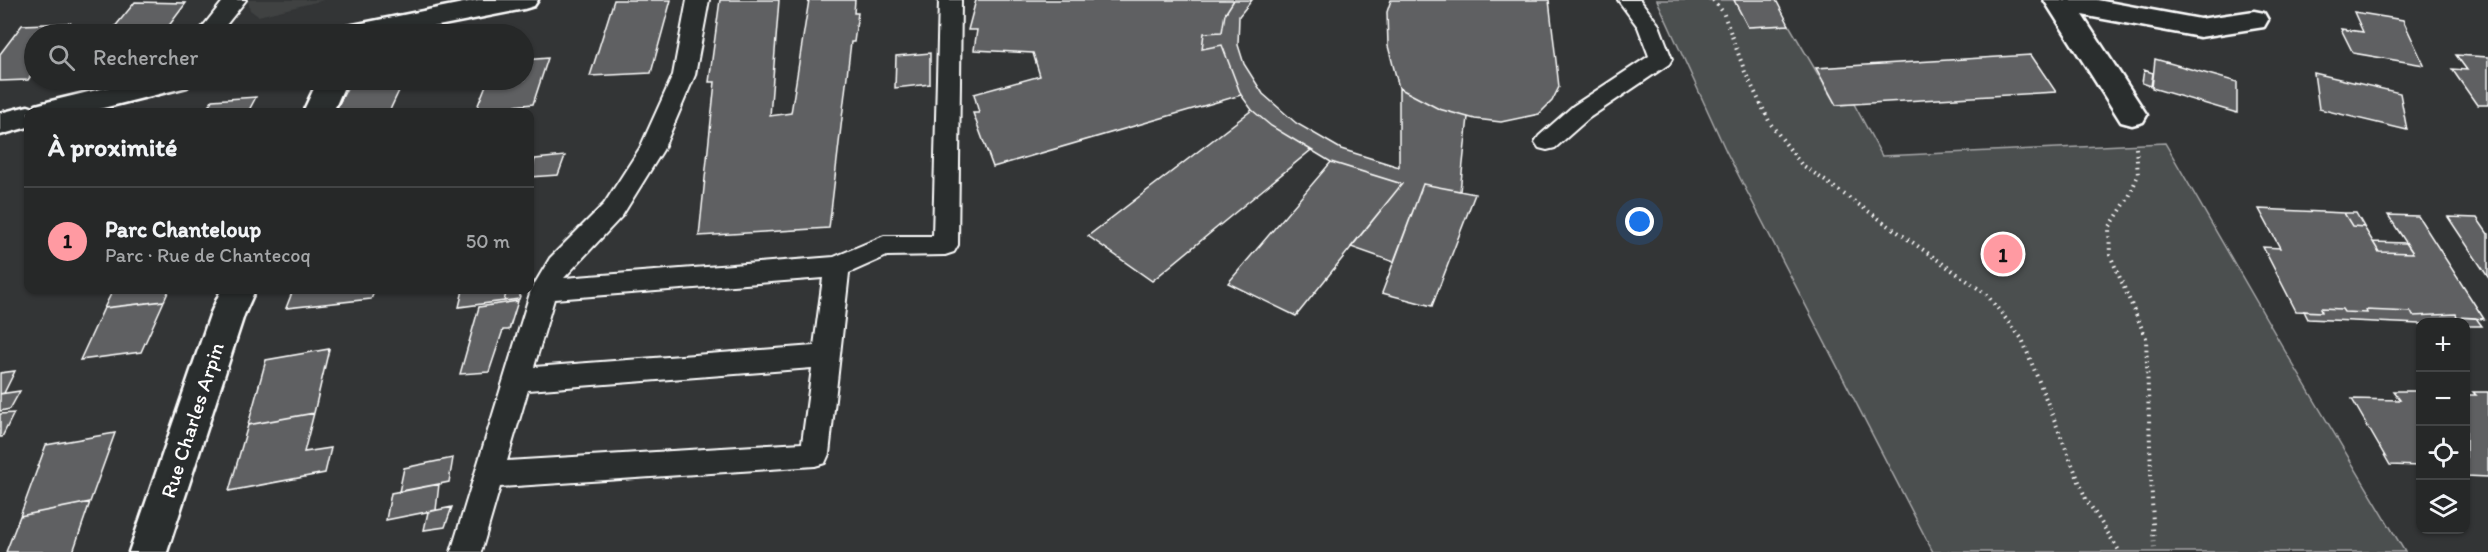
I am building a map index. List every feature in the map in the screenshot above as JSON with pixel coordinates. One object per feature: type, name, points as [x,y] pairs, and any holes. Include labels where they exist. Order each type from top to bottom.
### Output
[{"type":"street","points":[[404,24],[524,0]]},
{"type":"street","points":[[2059,1],[2200,28],[2254,20]]},
{"type":"street","points":[[2059,1],[2132,116]]},
{"type":"street","points":[[63,108],[136,90]]},
{"type":"street","points":[[320,108],[328,90]]},
{"type":"street","points":[[0,124],[24,118]]},
{"type":"street","name":"Rue Charles Arpin","points":[[148,552],[227,315],[236,294]]},
{"type":"lane","points":[[216,24],[235,0]]},
{"type":"lane","points":[[466,552],[544,290],[559,265],[613,210],[651,150],[684,75],[698,0]]},
{"type":"lane","points":[[544,290],[837,267],[884,246],[945,245],[950,0]]},
{"type":"lane","points":[[1547,142],[1581,112],[1661,59],[1647,25],[1629,0]]},
{"type":"lane","points":[[489,475],[815,454],[837,267]]},
{"type":"lane","points":[[517,380],[826,356]]},
{"type":"path","points":[[1713,0],[1723,12],[1745,72],[1770,123],[1801,164],[1986,294],[2022,339],[2086,499],[2120,552]]},
{"type":"path","points":[[2132,116],[2138,175],[2130,197],[2109,228],[2110,255],[2146,338],[2154,552]]},
{"type":"shaded area","points":[[248,0],[324,0],[258,16],[250,10]]},
{"type":"shaded area","points":[[1657,0],[1734,0],[1748,27],[1789,25],[1836,105],[1854,104],[1882,156],[2165,143],[2405,552],[1933,552],[1726,151]]},
{"type":"building","points":[[614,0],[671,0],[651,73],[590,76]]},
{"type":"building","points":[[720,0],[779,0],[770,116],[791,113],[809,0],[855,0],[854,13],[858,13],[854,42],[851,42],[829,228],[699,236],[715,82],[709,82]]},
{"type":"building","points":[[976,0],[1234,0],[1225,14],[1222,32],[1204,33],[1202,49],[1222,45],[1241,95],[993,167],[973,113],[979,113],[974,94],[1040,76],[1033,53],[974,50],[977,30],[968,30]]},
{"type":"building","points":[[1234,0],[1252,0],[1239,16],[1238,45],[1244,64],[1263,94],[1296,123],[1341,149],[1399,167],[1399,88],[1439,109],[1468,117],[1460,191],[1423,184],[1394,262],[1351,247],[1402,184],[1331,162],[1271,126],[1252,110],[1241,95],[1222,45],[1202,49],[1204,33],[1222,32],[1225,14]]},
{"type":"building","points":[[1391,0],[1549,0],[1559,87],[1552,101],[1539,114],[1501,122],[1475,119],[1439,109],[1399,88],[1388,46],[1387,12]]},
{"type":"building","points":[[1734,0],[1776,0],[1789,25],[1748,27]]},
{"type":"building","points":[[135,2],[186,3],[170,24],[117,24]]},
{"type":"building","points":[[2354,12],[2403,20],[2424,65],[2353,53],[2341,29],[2363,32]]},
{"type":"building","points":[[24,25],[24,80],[0,81],[0,54]]},
{"type":"building","points":[[930,53],[930,84],[895,88],[896,56]]},
{"type":"building","points":[[2031,55],[2056,92],[1836,105],[1816,68]]},
{"type":"building","points":[[2456,55],[2488,57],[2488,105],[2477,105],[2452,69],[2467,70]]},
{"type":"building","points":[[548,58],[533,104],[477,108],[484,90],[534,90],[534,59]]},
{"type":"building","points":[[2155,59],[2237,82],[2237,113],[2152,88]]},
{"type":"building","points":[[2144,70],[2153,73],[2151,86],[2142,83]]},
{"type":"building","points":[[2314,73],[2400,93],[2407,130],[2319,109]]},
{"type":"building","points":[[346,90],[399,90],[391,108],[337,108]]},
{"type":"building","points":[[256,97],[250,108],[207,108],[212,100]]},
{"type":"building","points":[[1252,110],[1271,126],[1311,150],[1152,281],[1088,236]]},
{"type":"building","points":[[565,156],[558,175],[534,177],[535,159]]},
{"type":"building","points":[[1331,162],[1402,184],[1296,316],[1228,283]]},
{"type":"building","points":[[1423,184],[1475,194],[1432,306],[1382,293]]},
{"type":"building","points":[[2259,209],[2344,213],[2352,226],[2364,227],[2379,252],[2413,253],[2388,215],[2418,216],[2484,319],[2457,317],[2456,314],[2413,316],[2411,312],[2366,310],[2367,313],[2344,312],[2342,309],[2321,308],[2322,312],[2296,311],[2263,247],[2280,248]]},
{"type":"building","points":[[2344,213],[2356,213],[2364,227],[2352,226]]},
{"type":"building","points":[[2448,217],[2477,218],[2488,234],[2488,277]]},
{"type":"building","points":[[2373,242],[2406,243],[2413,253],[2379,252]]},
{"type":"building","points":[[111,294],[167,294],[164,301],[104,308]]},
{"type":"building","points":[[291,294],[373,294],[371,299],[286,308]]},
{"type":"building","points":[[462,294],[506,294],[504,301],[459,307]]},
{"type":"building","points":[[506,294],[521,294],[519,299],[504,301]]},
{"type":"building","points":[[164,301],[141,352],[80,360],[104,308]]},
{"type":"building","points":[[518,301],[509,330],[503,330],[489,372],[460,374],[479,307]]},
{"type":"building","points":[[2321,308],[2342,309],[2344,312],[2367,313],[2366,310],[2411,312],[2413,316],[2456,314],[2457,317],[2476,318],[2482,326],[2470,326],[2470,318],[2416,318],[2416,324],[2308,319],[2304,311],[2322,312]]},
{"type":"building","points":[[329,349],[314,413],[248,425],[266,360]]},
{"type":"building","points":[[15,371],[4,393],[0,394],[0,373]]},
{"type":"building","points":[[20,391],[10,409],[0,411],[0,394]]},
{"type":"building","points":[[2393,391],[2416,391],[2416,466],[2390,465],[2352,399],[2400,400]]},
{"type":"building","points":[[2473,392],[2488,392],[2488,477],[2470,476],[2470,395],[2476,395]]},
{"type":"building","points":[[14,413],[2,437],[0,437],[0,414]]},
{"type":"building","points":[[314,413],[304,452],[331,448],[325,473],[229,491],[248,425]]},
{"type":"building","points":[[115,433],[90,502],[20,516],[46,445]]},
{"type":"building","points":[[453,458],[449,482],[399,492],[404,468]]},
{"type":"building","points":[[439,484],[436,510],[386,520],[391,493]]},
{"type":"building","points":[[90,502],[73,552],[6,552],[20,516]]},
{"type":"building","points":[[452,507],[445,527],[424,530],[428,512]]},
{"type":"place","name":"Parc Chanteloup","points":[[2003,254]]}]
